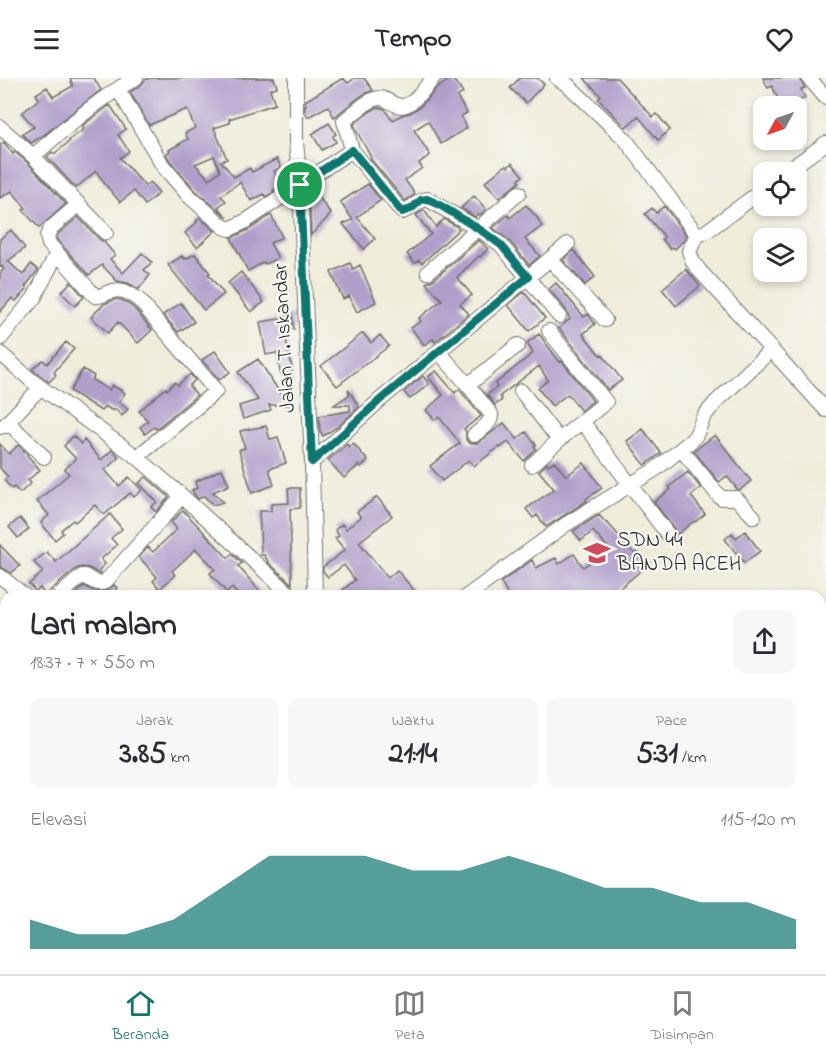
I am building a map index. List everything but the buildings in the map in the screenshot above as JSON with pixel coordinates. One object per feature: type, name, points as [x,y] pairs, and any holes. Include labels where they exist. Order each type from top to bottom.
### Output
[{"type":"street","points":[[33,156],[81,116],[136,78]]},
{"type":"street","name":"Jalan T. Iskandar","points":[[296,78],[296,142],[300,185],[312,462],[315,590]]},
{"type":"street","points":[[433,78],[419,96],[407,105],[401,107],[378,98],[357,110],[344,121],[352,150],[402,212],[411,209],[421,200],[427,199],[478,228],[501,245],[559,316]]},
{"type":"street","points":[[557,78],[568,85],[625,139],[698,234]]},
{"type":"street","points":[[809,78],[826,98]]},
{"type":"street","points":[[118,89],[163,166],[189,196],[224,227],[230,229],[352,150]]},
{"type":"street","points":[[0,127],[33,156],[106,233]]},
{"type":"street","points":[[800,162],[826,143]]},
{"type":"street","points":[[428,272],[519,193]]},
{"type":"street","points":[[753,197],[706,231],[698,234],[689,251],[699,270],[826,410]]},
{"type":"street","points":[[79,204],[51,228],[47,236],[49,244],[94,296],[99,297],[118,289],[124,290],[139,300],[215,389],[215,393],[137,457]]},
{"type":"street","points":[[312,462],[380,400],[568,244]]},
{"type":"street","points":[[0,339],[34,298],[57,253]]},
{"type":"street","points":[[550,259],[604,320]]},
{"type":"street","points":[[532,465],[606,402],[549,331]]},
{"type":"street","points":[[468,385],[518,345]]},
{"type":"street","points":[[475,590],[565,525],[656,469],[681,449],[696,435],[704,416],[716,402],[772,349]]},
{"type":"street","points":[[438,351],[491,414],[489,422],[474,435]]},
{"type":"street","points":[[0,353],[41,387],[137,457],[285,590]]},
{"type":"street","points":[[3,426],[41,387]]},
{"type":"street","points":[[521,391],[559,440]]},
{"type":"street","points":[[582,421],[669,536]]},
{"type":"street","points":[[3,426],[13,427],[44,457]]},
{"type":"street","points":[[681,449],[719,496],[736,498],[754,517]]},
{"type":"street","points":[[66,590],[82,576],[100,584],[105,582],[183,496]]},
{"type":"street","points":[[0,576],[17,590]]},
{"type":"place","name":"SDN 44 BANDA ACEH","points":[[597,553]]},
{"type":"route","points":[[352,150],[402,212],[411,209],[421,200],[427,199],[438,204],[501,245],[528,277],[380,400],[312,462],[300,185],[352,150]]}]
